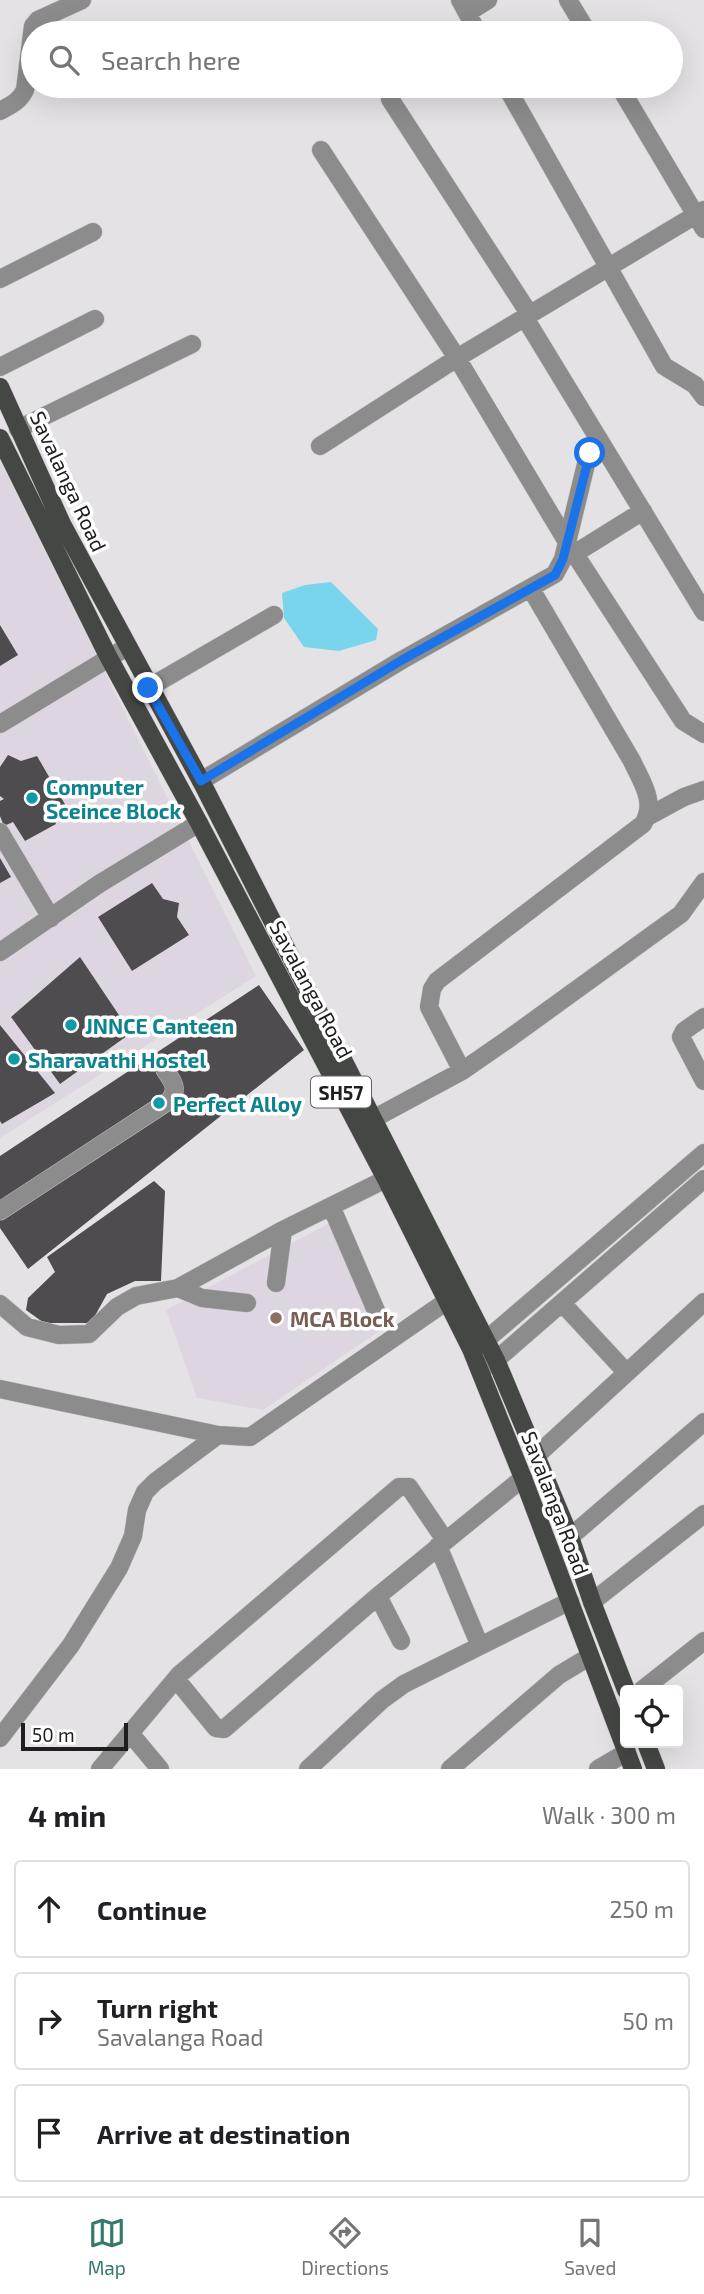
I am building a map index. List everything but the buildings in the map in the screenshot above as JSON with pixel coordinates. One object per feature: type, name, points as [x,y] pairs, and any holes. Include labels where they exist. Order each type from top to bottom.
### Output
[{"type":"main road","name":"Savalanga Road","points":[[0,387],[62,524],[148,688],[201,781],[373,1119],[393,1175],[447,1301],[478,1345],[496,1360],[570,1537],[624,1685]]},
{"type":"main road","name":"Savalanga Road","points":[[0,438],[108,656],[393,1175],[478,1345],[479,1371],[523,1478],[589,1657],[634,1769]]},
{"type":"main road","points":[[648,1748],[656,1769]]},
{"type":"street","points":[[36,21],[82,0]]},
{"type":"street","points":[[463,6],[488,0]]},
{"type":"street","points":[[568,0],[581,21]]},
{"type":"street","points":[[0,111],[21,98]]},
{"type":"street","points":[[513,98],[664,366],[695,385],[704,397]]},
{"type":"street","points":[[320,446],[457,358],[608,268],[701,218],[626,98]]},
{"type":"street","points":[[390,99],[528,316],[704,612]]},
{"type":"street","points":[[321,150],[457,358],[571,548],[683,721],[704,734]]},
{"type":"street","points":[[0,279],[93,232]]},
{"type":"street","points":[[0,367],[95,319]]},
{"type":"street","points":[[18,429],[192,344]]},
{"type":"street","points":[[201,781],[402,660],[555,575],[571,548],[587,460],[599,439]]},
{"type":"street","points":[[571,548],[643,511]]},
{"type":"street","points":[[462,1071],[429,1007],[432,989],[437,981],[643,824],[647,817],[649,799],[632,761],[531,589]]},
{"type":"street","points":[[148,688],[274,614]]},
{"type":"street","points":[[0,724],[108,656],[127,647]]},
{"type":"street","points":[[647,817],[684,797],[704,790]]},
{"type":"street","points":[[0,952],[99,884],[199,823]]},
{"type":"street","points":[[0,832],[51,918]]},
{"type":"street","points":[[373,1119],[462,1071],[681,914],[704,884]]},
{"type":"street","points":[[704,1017],[684,1031],[681,1037],[704,1081]]},
{"type":"street","points":[[0,1210],[170,1100],[175,1087],[165,1070]]},
{"type":"street","points":[[478,1345],[704,1153]]},
{"type":"street","points":[[0,1304],[27,1328],[59,1335],[89,1334],[117,1307],[135,1296],[177,1288],[283,1230],[393,1175]]},
{"type":"street","points":[[479,1371],[496,1360],[704,1180]]},
{"type":"street","points":[[331,1206],[377,1313]]},
{"type":"street","points":[[276,1283],[283,1230]]},
{"type":"street","points":[[177,1288],[202,1298],[247,1303]]},
{"type":"street","points":[[0,1389],[218,1436],[250,1437],[447,1301]]},
{"type":"street","points":[[537,1455],[704,1302]]},
{"type":"street","points":[[562,1303],[626,1372]]},
{"type":"street","points":[[570,1537],[704,1422]]},
{"type":"street","points":[[0,1738],[71,1645],[119,1568],[133,1536],[136,1510],[145,1492],[218,1436]]},
{"type":"street","points":[[176,1679],[216,1728],[224,1729],[378,1596],[523,1478]]},
{"type":"street","points":[[100,1769],[176,1679],[399,1487],[409,1487],[442,1543],[480,1646]]},
{"type":"street","points":[[592,1602],[704,1514]]},
{"type":"street","points":[[378,1596],[401,1641]]},
{"type":"street","points":[[308,1769],[382,1700],[404,1684],[569,1601]]},
{"type":"street","points":[[648,1685],[704,1641]]},
{"type":"street","points":[[450,1769],[559,1675],[589,1657]]},
{"type":"street","points":[[130,1733],[160,1769]]},
{"type":"street","points":[[598,1769],[627,1752]]},
{"type":"shaded area","points":[[0,461],[256,976],[0,1138]]},
{"type":"shaded area","name":"MCA Block","points":[[337,1219],[387,1326],[263,1410],[197,1398],[166,1310]]},
{"type":"water","points":[[331,582],[378,629],[376,640],[339,651],[304,647],[284,618],[282,593],[305,585]]},
{"type":"place","name":"Computer Sceince Block","points":[[32,798]]},
{"type":"place","name":"JNNCE Canteen","points":[[71,1025]]},
{"type":"place","name":"Sharavathi Hostel","points":[[14,1059]]},
{"type":"place","name":"Perfect Alloy","points":[[159,1103]]},
{"type":"place","name":"MCA Block","points":[[276,1318]]},
{"type":"route","points":[[148,688],[201,781],[402,660],[555,575],[563,559],[590,453]]}]
